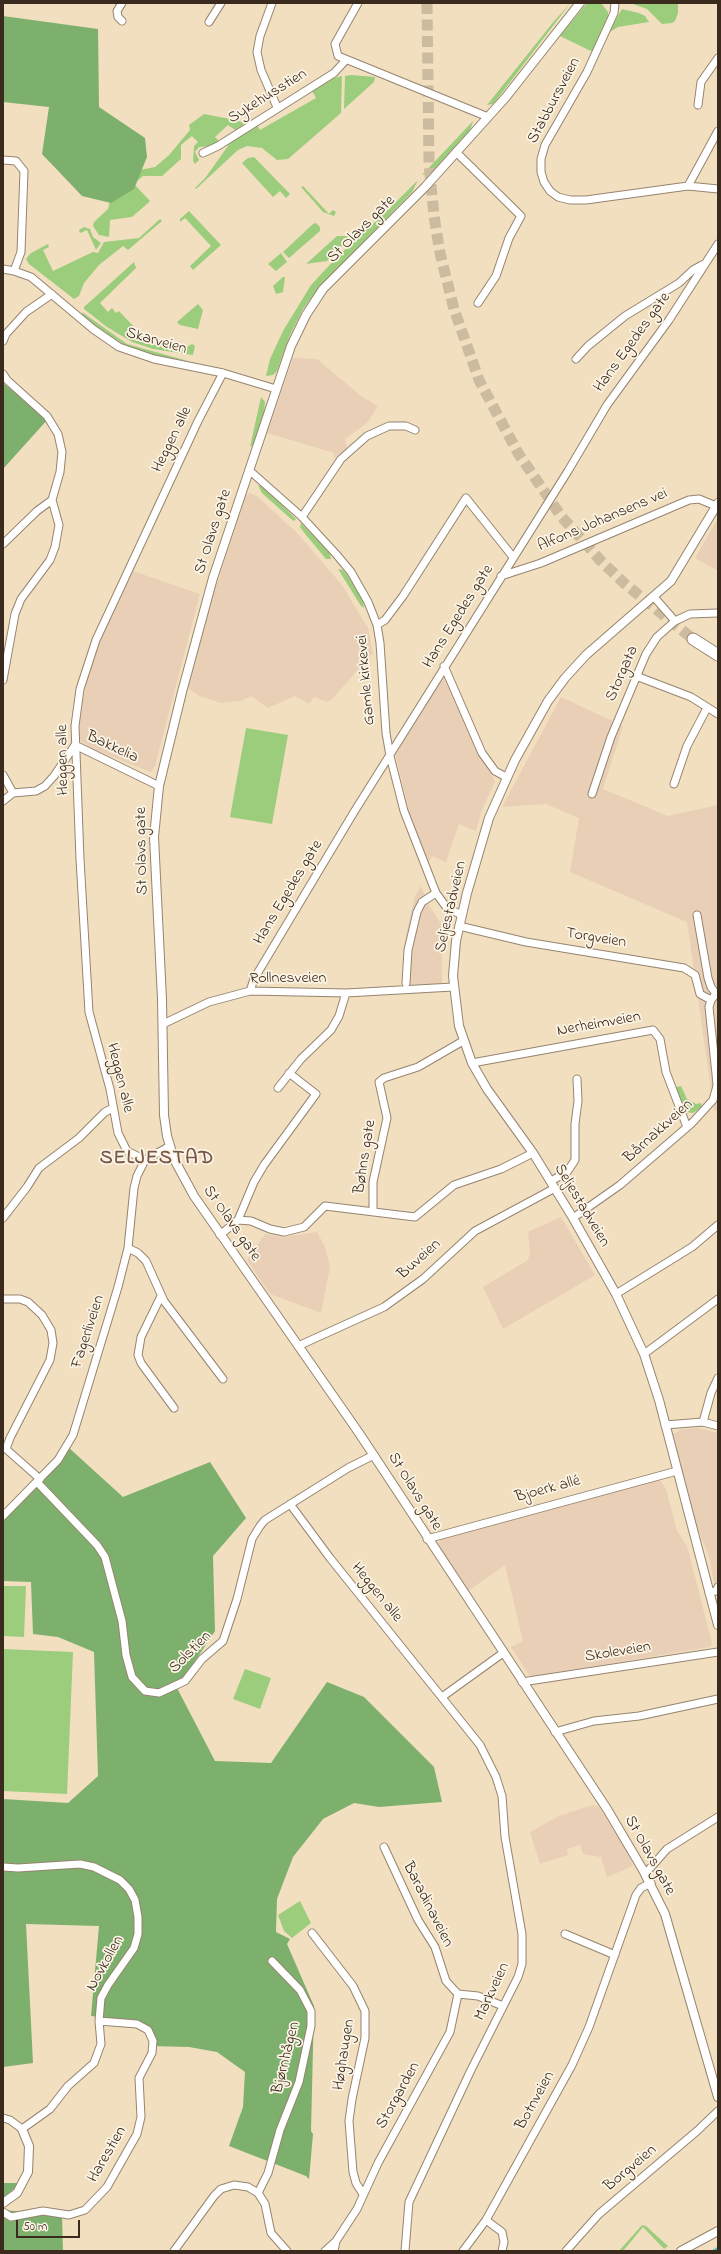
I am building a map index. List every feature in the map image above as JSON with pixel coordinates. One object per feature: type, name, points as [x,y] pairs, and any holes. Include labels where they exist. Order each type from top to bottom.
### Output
[{"type":"highway","points":[[693,639],[718,655]]},
{"type":"street","points":[[122,3],[117,11],[118,17],[122,21]]},
{"type":"street","points":[[209,22],[221,3]]},
{"type":"street","points":[[272,3],[260,36],[258,52],[261,70],[277,107]]},
{"type":"street","points":[[358,3],[337,38],[335,50],[338,56],[345,61],[488,117]]},
{"type":"street","name":"St Olavs gate","points":[[580,3],[506,97],[425,187],[317,297],[295,338],[276,389],[204,611],[159,786],[154,837],[163,1024],[164,1103],[170,1146],[187,1184],[220,1235],[374,1455],[427,1539],[611,1815],[651,1883],[665,1914],[718,2096]]},
{"type":"street","name":"Stabbursveien","points":[[615,3],[614,13],[587,72],[545,145],[541,159],[540,172],[550,191],[558,196],[570,200],[586,200],[688,186]]},
{"type":"street","points":[[698,105],[701,82],[718,58]]},
{"type":"street","name":"Sykehusstien","points":[[203,153],[218,146],[277,107],[334,73],[345,61]]},
{"type":"street","points":[[718,131],[688,186],[718,189]]},
{"type":"street","points":[[456,152],[521,216],[509,238],[496,276],[478,303]]},
{"type":"street","points":[[3,160],[16,161],[24,171],[21,252],[14,271]]},
{"type":"street","name":"Hans Egedes gate","points":[[250,991],[254,979],[354,812],[390,756],[444,666],[568,471],[607,405],[669,320],[703,265],[718,244]]},
{"type":"street","name":"Hans Egedes gate","points":[[576,359],[588,346],[625,316],[679,283],[693,270],[703,265]]},
{"type":"street","name":"Skarveien","points":[[3,269],[31,277],[93,329],[119,347],[154,359],[223,373],[276,389]]},
{"type":"street","points":[[3,341],[6,334],[26,312],[52,294]]},
{"type":"street","name":"Heggen alle","points":[[145,1160],[127,1151],[123,1145],[113,1108],[110,1089],[89,1012],[75,745],[80,689],[96,640],[198,421],[223,373]]},
{"type":"street","points":[[3,374],[7,380],[47,416],[58,434],[62,452],[61,463],[52,500],[59,525],[55,547],[50,560],[21,599],[15,614],[3,680]]},
{"type":"street","points":[[302,517],[340,459],[367,436],[390,426],[406,426],[415,430]]},
{"type":"street","name":"Gamle kirkevei","points":[[249,470],[302,517],[351,572],[368,602],[377,625],[390,756],[404,811],[436,893],[447,908],[462,915]]},
{"type":"street","points":[[377,625],[385,620],[403,596],[466,498],[513,558]]},
{"type":"street","name":"Alfons Johansens vei","points":[[501,576],[541,563],[689,500],[699,499],[717,504]]},
{"type":"street","points":[[3,544],[37,511],[52,500]]},
{"type":"street","points":[[717,504],[676,573],[654,597],[675,621],[690,614],[718,613]]},
{"type":"street","name":"Seljestadveien","points":[[654,597],[586,655],[565,678],[548,701],[506,777],[489,818],[459,926],[453,964],[453,987],[463,1041],[472,1062],[487,1089],[533,1153],[573,1218],[616,1294],[644,1354],[665,1425],[718,1625]]},
{"type":"street","name":"Storgata","points":[[592,794],[611,737],[651,644],[675,621]]},
{"type":"street","points":[[444,666],[482,754],[495,771],[506,777]]},
{"type":"street","points":[[636,676],[691,697],[718,714]]},
{"type":"street","points":[[674,784],[687,746],[707,708]]},
{"type":"street","name":"Bakkelia","points":[[13,793],[36,790],[45,786],[75,745],[159,786]]},
{"type":"street","points":[[3,775],[13,793],[3,801]]},
{"type":"street","points":[[406,983],[408,950],[417,912],[422,902],[436,893]]},
{"type":"street","points":[[697,915],[708,978],[711,987],[717,993],[711,1000]]},
{"type":"street","name":"Torgveien","points":[[459,926],[526,942],[684,968],[694,975],[700,994],[711,1000]]},
{"type":"street","name":"Rollnesveien","points":[[163,1024],[209,1002],[250,991],[346,993],[453,987]]},
{"type":"street","name":"Rollnesveien","points":[[278,1088],[289,1073],[331,1030],[336,1023],[346,993]]},
{"type":"street","name":"Bårnakkveien","points":[[573,1218],[620,1185],[687,1128],[706,1109],[715,1093],[716,1074],[709,1016],[711,1000]]},
{"type":"street","name":"Nerheimveien","points":[[472,1062],[653,1030],[660,1039],[666,1072],[687,1128]]},
{"type":"street","name":"Bøhns gate","points":[[373,1212],[373,1182],[387,1118],[379,1082],[384,1078],[418,1067],[463,1041]]},
{"type":"street","points":[[220,1235],[238,1220],[254,1182],[264,1165],[316,1094],[289,1073]]},
{"type":"street","name":"Buveien","points":[[298,1346],[384,1307],[423,1278],[475,1231],[553,1185],[567,1172],[575,1160],[575,1124],[578,1101],[577,1079]]},
{"type":"street","points":[[3,1218],[27,1187],[39,1168],[79,1138],[105,1112],[113,1108]]},
{"type":"street","points":[[145,1160],[170,1146]]},
{"type":"street","points":[[238,1220],[251,1221],[270,1229],[284,1232],[304,1227],[325,1206],[415,1217],[454,1185],[501,1169],[533,1153]]},
{"type":"street","name":"Fagerliveien","points":[[3,1516],[58,1460],[73,1435],[118,1287],[128,1248],[134,1188],[145,1160]]},
{"type":"street","points":[[616,1294],[692,1247],[718,1225]]},
{"type":"street","points":[[128,1248],[138,1253],[146,1261],[161,1296],[223,1378]]},
{"type":"street","points":[[161,1296],[142,1337],[138,1355],[141,1363],[174,1408]]},
{"type":"street","points":[[3,1299],[20,1299],[36,1308],[48,1322],[53,1343],[50,1360],[4,1449]]},
{"type":"street","points":[[644,1354],[718,1299]]},
{"type":"street","points":[[703,1422],[705,1411],[718,1378]]},
{"type":"street","points":[[665,1425],[703,1422],[718,1426]]},
{"type":"street","name":"Solstien","points":[[4,1449],[39,1480],[97,1545],[105,1557],[122,1621],[126,1655],[132,1677],[145,1692],[154,1694],[169,1690],[185,1681],[202,1659],[223,1642],[256,1532],[265,1520],[348,1468],[374,1455]]},
{"type":"street","name":"Bjoerk allé","points":[[427,1539],[677,1471]]},
{"type":"street","name":"Heggen alle","points":[[290,1504],[330,1558],[442,1698]]},
{"type":"street","points":[[709,1592],[716,1591],[718,1587]]},
{"type":"street","name":"Skoleveien","points":[[522,1682],[718,1652]]},
{"type":"street","points":[[442,1698],[503,1653]]},
{"type":"street","name":"Markveien","points":[[405,2251],[409,2202],[520,1971],[523,1957],[522,1934],[505,1837],[502,1796],[496,1777],[480,1745],[442,1698]]},
{"type":"street","points":[[555,1732],[594,1722],[639,1716],[718,1699]]},
{"type":"street","points":[[645,1874],[660,1855],[689,1834],[718,1817]]},
{"type":"street","name":"Baradinaveien","points":[[384,1847],[418,1920],[435,1947],[446,1981],[458,1994]]},
{"type":"street","name":"Novkollen","points":[[3,1867],[18,1868],[80,1864],[89,1865],[120,1880],[128,1889],[137,1908],[138,1934],[131,1954],[104,1992],[100,2005],[99,2021],[101,2044],[94,2063],[68,2086],[50,2109],[22,2129]]},
{"type":"street","name":"Botnveien","points":[[463,2251],[486,2220],[572,2065],[590,2027],[638,1891],[651,1883]]},
{"type":"street","name":"Høghaugen","points":[[312,1933],[357,1993],[365,2011],[365,2038],[352,2099],[349,2121],[353,2172],[356,2184],[363,2194]]},
{"type":"street","points":[[565,1934],[615,1955]]},
{"type":"street","name":"Bjørnhågen","points":[[258,2193],[268,2173],[280,2130],[299,2082],[311,2026],[311,2012],[300,1990],[272,1961]]},
{"type":"street","points":[[458,1994],[478,1996],[503,2006]]},
{"type":"street","name":"Storgarden","points":[[334,2251],[336,2240],[357,2209],[386,2147],[450,2032],[458,1994]]},
{"type":"street","name":"Harestien","points":[[3,2212],[11,2216],[43,2212],[69,2215],[85,2210],[107,2187],[137,2134],[141,2117],[138,2078],[152,2053],[153,2041],[148,2030],[137,2024],[99,2021]]},
{"type":"street","name":"Borgveien","points":[[566,2251],[599,2214],[697,2131],[718,2111]]},
{"type":"street","points":[[3,2118],[15,2123],[22,2129],[29,2146],[28,2172],[16,2193],[3,2203]]},
{"type":"street","points":[[174,2251],[220,2190],[234,2185],[241,2185],[258,2193],[265,2204],[271,2233],[287,2251]]},
{"type":"street","points":[[486,2220],[502,2232],[504,2242],[502,2251]]},
{"type":"street","points":[[681,2251],[718,2231]]},
{"type":"street","points":[[325,2251],[336,2240]]},
{"type":"shaded area","points":[[293,358],[317,359],[361,396],[378,406],[368,422],[345,439],[347,448],[335,458],[334,453],[267,433]]},
{"type":"shaded area","points":[[250,493],[258,497],[298,534],[342,585],[368,628],[373,653],[332,699],[327,702],[314,697],[309,704],[295,696],[268,708],[251,696],[241,701],[221,703],[199,696],[188,688],[188,681],[213,596],[246,495]]},
{"type":"shaded area","points":[[717,520],[718,521],[718,571],[695,558]]},
{"type":"shaded area","points":[[130,570],[200,594],[155,766],[151,772],[92,749],[81,741],[78,730],[88,673]]},
{"type":"shaded area","points":[[444,679],[495,782],[482,810],[476,831],[459,824],[446,862],[432,856],[428,863],[410,814],[395,753],[438,684]]},
{"type":"shaded area","points":[[561,697],[623,726],[603,789],[668,816],[718,805],[718,1111],[714,1110],[687,922],[570,872],[579,818],[546,804],[502,807]]},
{"type":"shaded area","points":[[421,886],[430,907],[441,924],[442,984],[402,986],[407,930],[415,896]]},
{"type":"shaded area","points":[[561,1217],[595,1275],[503,1329],[483,1287],[528,1260],[530,1252],[528,1232]]},
{"type":"shaded area","points":[[317,1232],[325,1247],[330,1267],[321,1313],[270,1294],[247,1260],[265,1234],[283,1237]]},
{"type":"shaded area","points":[[698,1428],[718,1433],[718,1587],[715,1588],[709,1556],[694,1520],[672,1435],[682,1429]]},
{"type":"shaded area","points":[[656,1480],[661,1481],[666,1489],[677,1531],[687,1546],[712,1643],[710,1647],[534,1676],[529,1675],[511,1647],[523,1641],[505,1565],[468,1591],[437,1544],[443,1537]]},
{"type":"shaded area","points":[[592,1805],[599,1807],[627,1851],[633,1866],[607,1877],[601,1857],[583,1854],[580,1845],[567,1849],[568,1855],[540,1864],[530,1832],[559,1816]]},
{"type":"green space","points":[[587,3],[601,3],[608,12],[608,17],[593,52],[560,36]]},
{"type":"green space","points":[[630,3],[678,3],[678,13],[675,21],[672,23],[662,24],[647,9]]},
{"type":"green space","points":[[569,5],[498,98],[493,104],[487,105],[555,20]]},
{"type":"green space","points":[[622,9],[639,13],[645,16],[649,22],[618,27],[608,33]]},
{"type":"green space","points":[[3,16],[98,29],[99,107],[145,138],[147,157],[134,189],[111,203],[82,196],[42,154],[49,107],[3,102]]},
{"type":"green space","points":[[342,76],[341,113],[288,159],[277,160],[262,148],[247,146],[238,150],[196,189],[195,188],[206,177],[230,143],[257,125],[260,130],[316,98],[312,91],[331,79]]},
{"type":"green space","points":[[345,76],[375,77],[374,82],[344,109]]},
{"type":"green space","points":[[204,114],[242,122],[244,126],[235,130],[228,125],[215,137],[219,141],[213,146],[199,147],[195,152],[199,160],[195,164],[193,161],[194,146],[198,142],[192,136],[181,145],[181,159],[162,176],[143,176],[134,184],[150,201],[132,217],[110,220],[109,237],[99,235],[93,226],[94,222],[108,209],[111,197],[140,170],[155,167],[169,155],[190,130],[189,125]]},
{"type":"green space","points":[[473,121],[470,131],[433,172],[422,175]]},
{"type":"green space","points":[[254,157],[290,194],[286,198],[280,191],[273,197],[242,163],[248,158]]},
{"type":"green space","points":[[418,180],[412,192],[318,289],[303,309],[290,335],[277,371],[273,375],[266,376],[270,359],[283,331],[311,285],[338,256]]},
{"type":"green space","points":[[303,186],[329,214],[333,210],[336,212],[334,216],[323,212],[301,187]]},
{"type":"green space","points":[[189,211],[221,245],[193,270],[190,266],[211,246],[185,218],[180,222],[180,219]]},
{"type":"green space","points":[[160,219],[162,221],[128,250],[123,246],[99,265],[84,283],[79,296],[74,299],[29,264],[26,259],[31,253],[48,244],[49,247],[43,250],[53,271],[93,252],[98,253],[104,242],[139,238]]},
{"type":"green space","points":[[316,223],[320,227],[320,231],[289,258],[283,252],[313,224]]},
{"type":"green space","points":[[84,227],[90,229],[93,237],[101,243],[96,250],[87,230],[80,233],[79,230]]},
{"type":"green space","points":[[337,236],[352,236],[327,261],[306,264]]},
{"type":"green space","points":[[281,253],[287,262],[276,271],[268,264]]},
{"type":"green space","points":[[134,262],[136,268],[100,303],[108,312],[112,308],[116,313],[119,311],[150,344],[180,351],[192,344],[195,346],[193,355],[153,349],[132,342],[107,327],[84,309],[84,307]]},
{"type":"green space","points":[[285,277],[283,292],[276,294],[273,286]]},
{"type":"green space","points":[[198,304],[203,310],[198,329],[180,325],[177,322]]},
{"type":"green space","points":[[82,312],[127,344],[188,361],[161,357],[128,347],[97,328],[83,316]]},
{"type":"green space","points":[[3,383],[48,419],[3,469]]},
{"type":"green space","points":[[261,397],[265,402],[264,414],[254,444],[250,447]]},
{"type":"green space","points":[[258,485],[264,487],[296,519],[294,521],[291,519],[262,493]]},
{"type":"green space","points":[[301,523],[330,553],[331,559],[326,559],[306,535],[300,527]]},
{"type":"green space","points":[[338,569],[343,570],[348,576],[363,601],[364,608],[361,606]]},
{"type":"green space","points":[[246,728],[288,735],[272,824],[230,817]]},
{"type":"green space","points":[[681,1086],[687,1099],[696,1104],[701,1103],[702,1107],[693,1113],[685,1112],[682,1109],[676,1087]]},
{"type":"green space","points":[[68,1447],[123,1497],[210,1462],[246,1518],[213,1556],[215,1631],[177,1688],[215,1761],[271,1763],[327,1682],[364,1697],[434,1767],[442,1802],[379,1807],[354,1803],[323,1819],[293,1857],[277,1899],[276,1932],[290,1939],[287,1944],[314,2006],[311,2131],[313,2134],[309,2179],[306,2176],[229,2146],[243,2107],[245,2072],[217,2052],[189,2047],[150,2046],[154,2034],[136,2021],[91,2016],[99,1926],[26,1924],[33,2063],[3,2067],[3,1799],[68,1803],[98,1776],[94,1652],[58,1637],[33,1634],[31,1582],[3,1581],[3,1513]]},
{"type":"green space","points":[[3,1586],[26,1586],[24,1637],[3,1636]]},
{"type":"green space","points":[[3,1649],[73,1652],[67,1794],[3,1791]]},
{"type":"green space","points":[[245,1669],[271,1678],[260,1709],[233,1699]]},
{"type":"green space","points":[[300,1901],[311,1923],[292,1938],[284,1931],[278,1915]]},
{"type":"green space","points":[[3,2183],[21,2183],[3,2198]]},
{"type":"green space","points":[[3,2210],[62,2215],[63,2251],[3,2251]]},
{"type":"green space","points":[[642,2225],[646,2226],[668,2246],[664,2249],[643,2227],[623,2251],[619,2251]]},
{"type":"waterway","points":[[713,2251],[718,2248]]},
{"type":"tunnel","points":[[427,3],[429,163],[434,216],[440,253],[454,309],[479,380],[518,453],[561,516],[601,561],[624,583],[693,639]]},
{"type":"district","name":"SELJESTAD","points":[[157,1160]]}]
